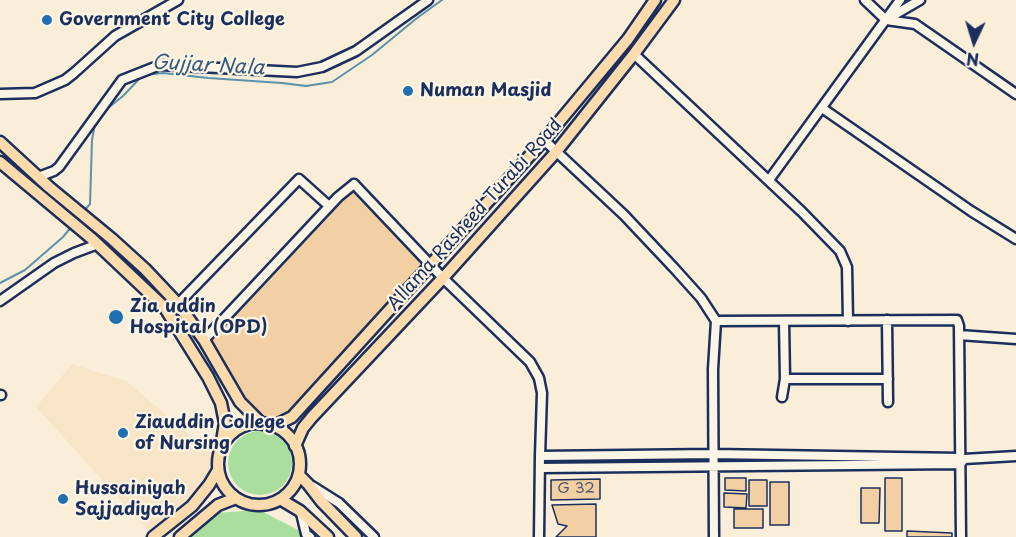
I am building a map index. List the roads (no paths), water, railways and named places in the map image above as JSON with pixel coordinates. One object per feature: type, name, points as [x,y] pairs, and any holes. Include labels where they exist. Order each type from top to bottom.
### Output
[{"type":"main road","name":"Allama Rasheed Turabi Road","points":[[274,426],[292,417],[544,140],[628,39],[655,0]]},
{"type":"main road","name":"Allama Rasheed Turabi Road","points":[[296,446],[303,428],[312,417],[443,278],[556,152],[674,0]]},
{"type":"main road","points":[[642,18],[654,27]]},
{"type":"main road","points":[[599,73],[611,82]]},
{"type":"main road","points":[[0,142],[145,269],[178,304],[204,340],[240,402],[262,424]]},
{"type":"main road","points":[[0,162],[95,241],[165,308],[208,377],[221,403],[225,423],[218,458],[218,470],[228,491],[247,503],[270,504],[288,493],[299,475],[300,464],[296,446],[285,433],[274,426],[249,425],[237,430],[221,447]]},
{"type":"main road","points":[[153,537],[192,507],[218,470]]},
{"type":"main road","points":[[299,475],[356,537]]},
{"type":"main road","points":[[180,537],[218,505],[236,498]]},
{"type":"main road","points":[[280,499],[300,511],[328,537]]},
{"type":"street","points":[[0,94],[35,93],[65,80],[115,36],[178,0]]},
{"type":"street","points":[[38,177],[59,167],[122,80],[160,65],[297,72],[322,67],[356,51],[428,0]]},
{"type":"street","points":[[865,0],[886,20],[915,24],[1016,94]]},
{"type":"street","points":[[769,180],[900,0]]},
{"type":"street","points":[[886,20],[920,0]]},
{"type":"street","points":[[634,54],[769,180],[840,251],[847,267],[848,321]]},
{"type":"street","points":[[822,108],[971,211],[1016,239]]},
{"type":"street","points":[[544,140],[624,215],[701,298],[716,321],[713,369],[714,537]]},
{"type":"street","points":[[178,304],[299,178],[329,206]]},
{"type":"street","points":[[204,340],[329,206],[354,184],[430,265],[515,346],[535,370],[542,393],[539,537]]},
{"type":"street","points":[[0,301],[54,263],[95,241]]},
{"type":"street","points":[[887,320],[888,402]]},
{"type":"street","points":[[716,321],[957,320],[959,326],[961,537]]},
{"type":"street","points":[[782,396],[785,380],[784,321]]},
{"type":"street","points":[[958,335],[1016,339]]},
{"type":"street","points":[[785,380],[888,379]]},
{"type":"street","points":[[540,456],[713,454],[961,460]]},
{"type":"street","points":[[540,468],[961,460],[1016,456]]},
{"type":"street","points":[[308,484],[339,503],[374,537]]},
{"type":"street","points":[[300,511],[306,534],[310,537]]},
{"type":"waterway","name":"Gujjar Nala","points":[[102,113],[123,96],[143,75],[163,73],[306,86],[332,82],[372,55],[442,0]]},
{"type":"waterway","name":"Gujjar Nala","points":[[83,212],[90,204],[92,140],[95,124]]},
{"type":"waterway","name":"Gujjar Nala","points":[[0,283],[25,270],[63,237],[72,226]]},
{"type":"place","name":"Government City College","points":[[47,20]]},
{"type":"place","name":"Numan Masjid","points":[[408,91]]},
{"type":"place","name":"Zia uddin Hospital (OPD)","points":[[116,317]]},
{"type":"place","name":"Ziauddin College of Nursing","points":[[123,433]]},
{"type":"place","name":"Hussainiyah Sajjadiyah","points":[[63,499]]}]
